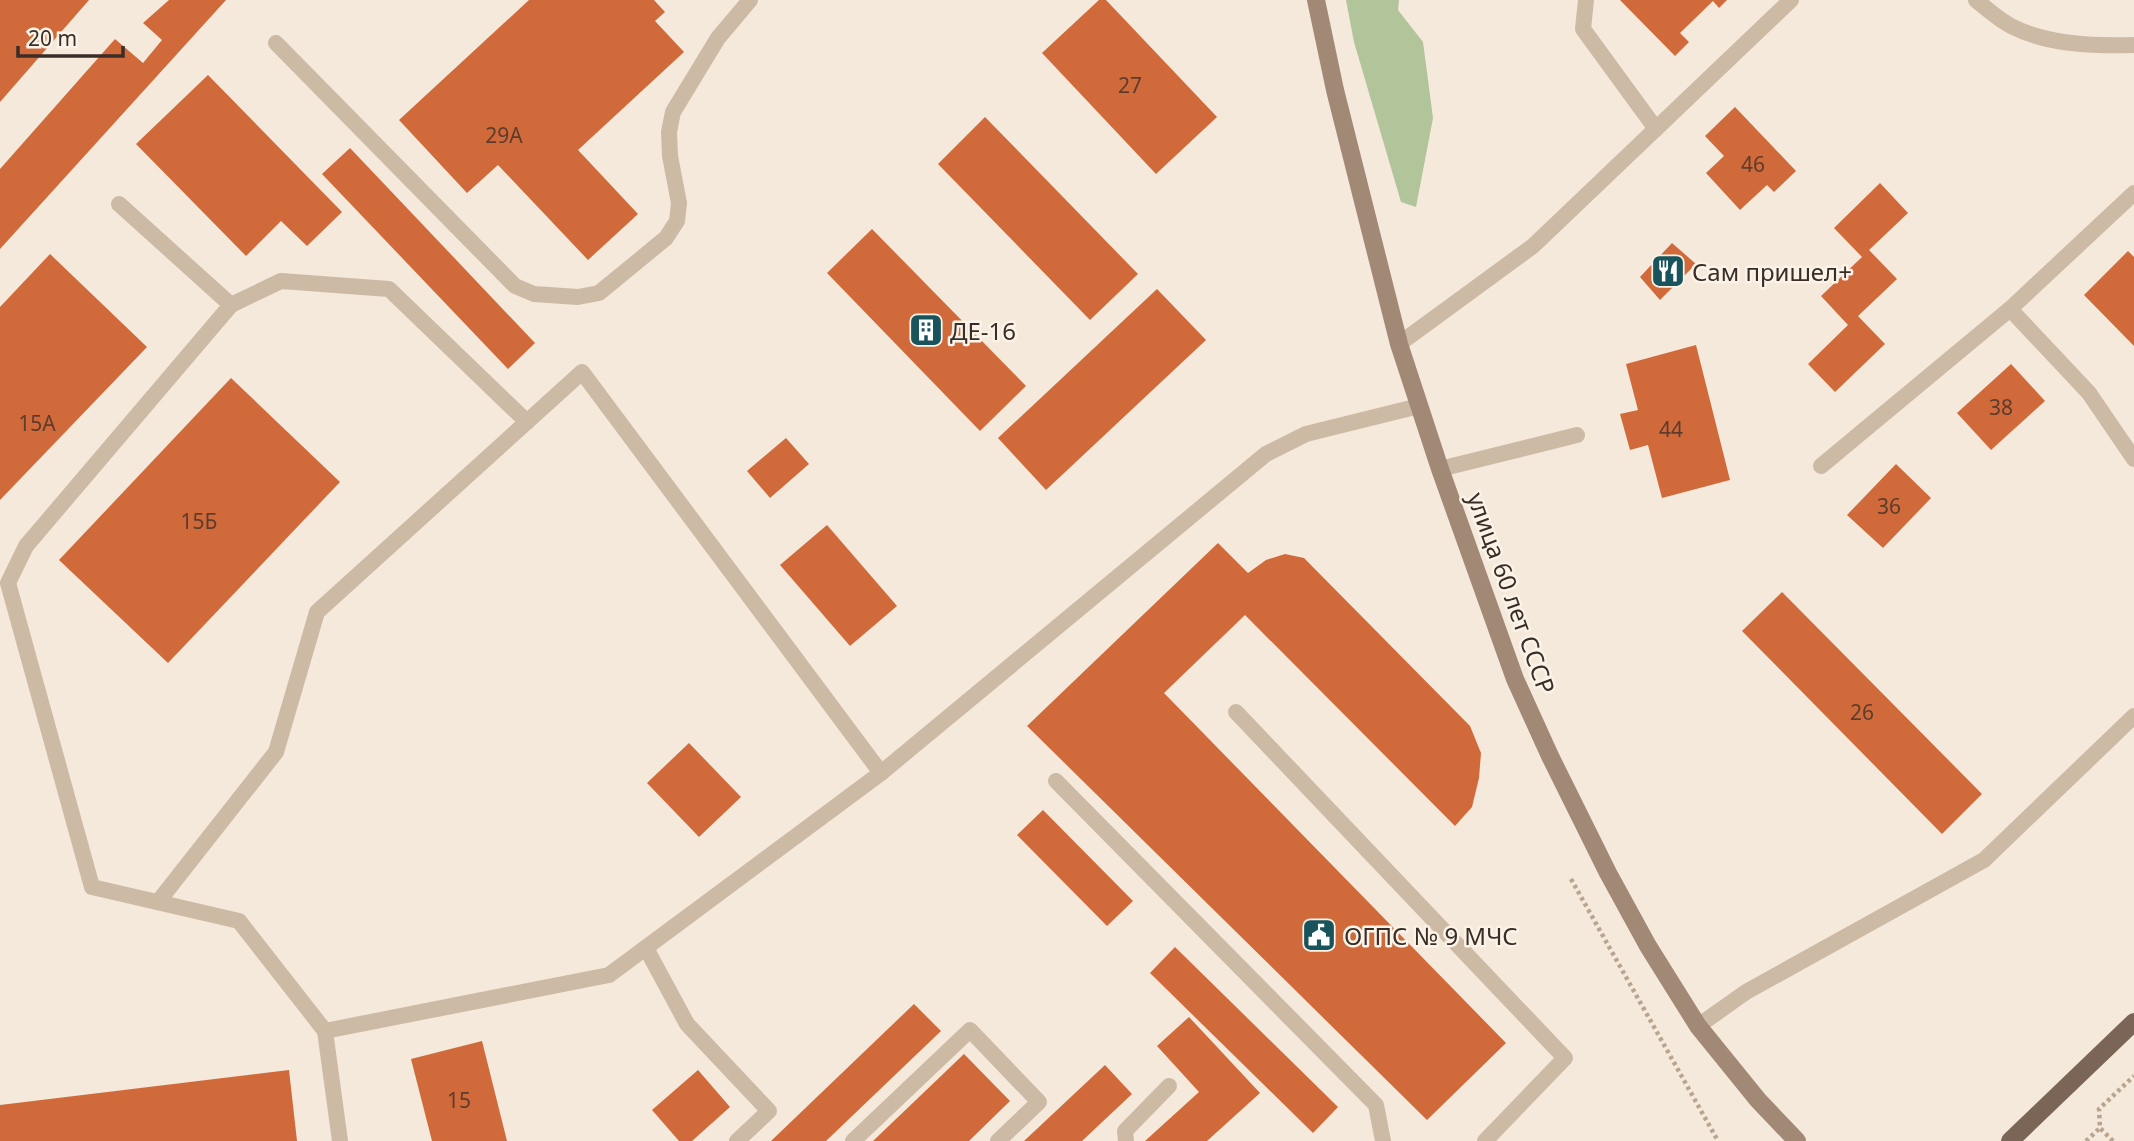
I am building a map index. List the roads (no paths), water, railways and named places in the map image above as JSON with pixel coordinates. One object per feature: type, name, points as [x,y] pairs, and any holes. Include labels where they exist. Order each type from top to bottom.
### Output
[{"type":"main road","name":"улица 60 лет СССР","points":[[1316,0],[1338,102],[1399,344],[1440,469],[1515,679],[1608,873],[1648,946],[1698,1026],[1758,1100],[1797,1141]]},
{"type":"main road","points":[[2010,1141],[2134,1021]]},
{"type":"lane","points":[[276,43],[515,286],[534,294],[578,297],[599,293],[666,238],[677,221],[678,203],[668,132],[673,112],[718,37],[750,0]]},
{"type":"lane","points":[[1586,0],[1583,29],[1656,129]]},
{"type":"lane","points":[[1399,344],[1533,246],[1791,0]]},
{"type":"lane","points":[[1976,0],[2013,27],[2054,40],[2088,46],[2134,46]]},
{"type":"lane","points":[[1821,466],[2010,309],[2134,193]]},
{"type":"lane","points":[[119,204],[231,305]]},
{"type":"lane","points":[[340,1141],[325,1031],[239,921],[92,887],[8,583],[26,545],[231,305],[281,281],[389,289],[527,422]]},
{"type":"lane","points":[[2010,309],[2089,393],[2134,459]]},
{"type":"lane","points":[[158,902],[276,752],[317,612],[582,372],[881,773]]},
{"type":"lane","points":[[325,1031],[609,975],[881,773],[1266,454],[1306,433],[1419,406]]},
{"type":"lane","points":[[1440,469],[1577,435]]},
{"type":"lane","points":[[1236,712],[1565,1058],[1485,1141]]},
{"type":"lane","points":[[1698,1026],[1746,992],[1983,860],[2134,716]]},
{"type":"lane","points":[[1056,780],[1376,1105],[1383,1141]]},
{"type":"lane","points":[[646,948],[687,1024],[769,1111],[737,1141]]},
{"type":"lane","points":[[853,1141],[970,1030],[1039,1102],[998,1141]]},
{"type":"lane","points":[[1126,1141],[1125,1131],[1169,1086]]},
{"type":"place","name":"Сам пришел+","points":[[1668,271]]},
{"type":"place","name":"ДЕ-16","points":[[926,330]]},
{"type":"place","name":"ОГПС № 9 МЧС","points":[[1319,935]]}]
